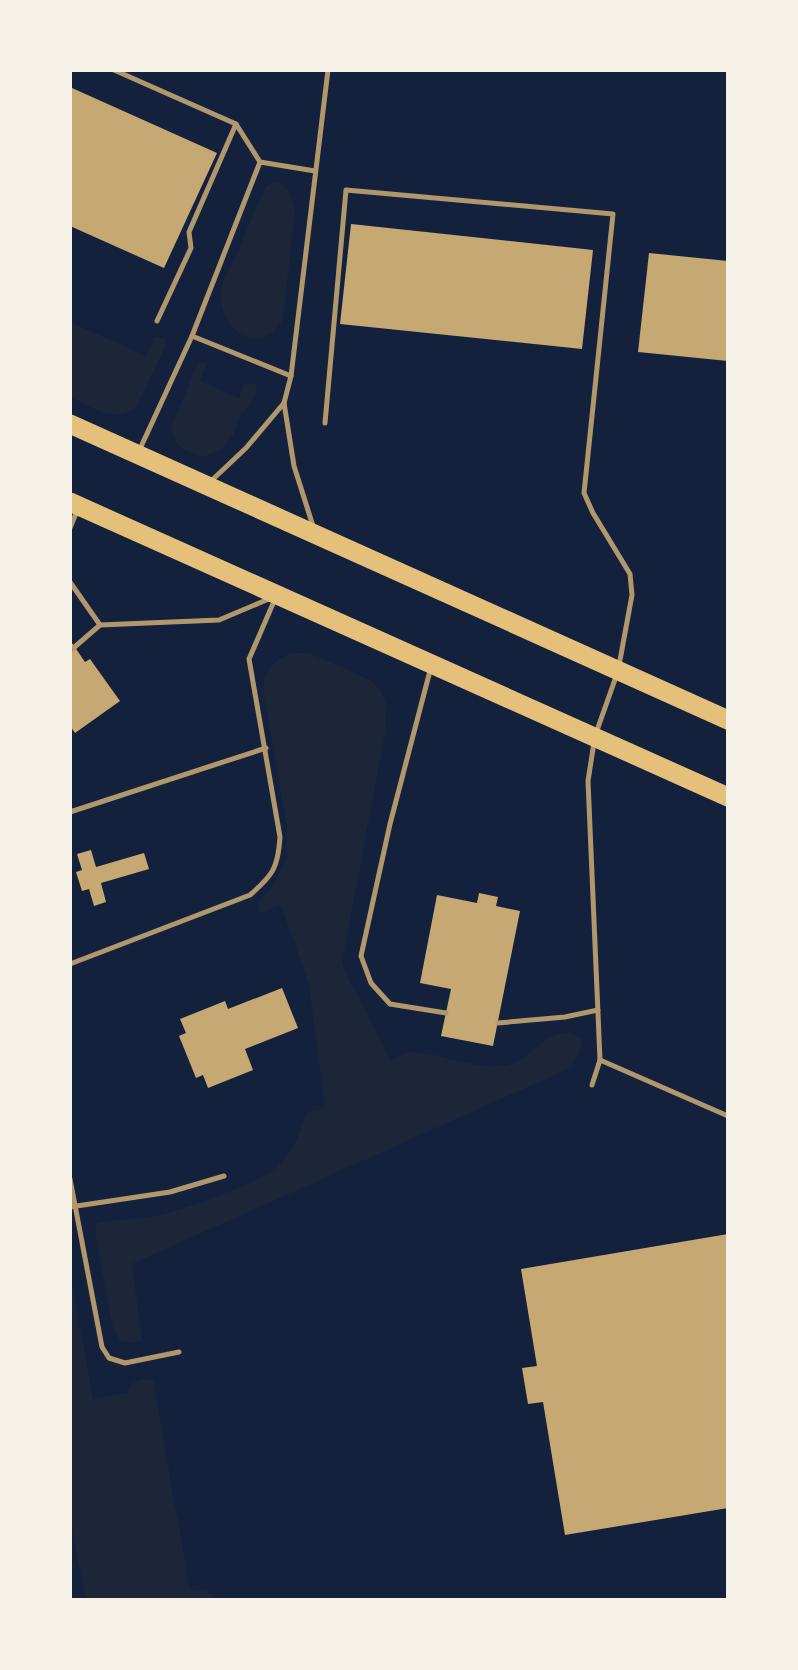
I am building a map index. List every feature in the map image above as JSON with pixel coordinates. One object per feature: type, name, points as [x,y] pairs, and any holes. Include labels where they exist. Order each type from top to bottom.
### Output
[{"type":"highway","points":[[70,424],[728,720]]},
{"type":"highway","points":[[74,503],[728,797]]},
{"type":"lane","points":[[114,70],[236,124],[260,162],[315,171]]},
{"type":"lane","points":[[315,533],[294,466],[284,403],[290,376],[328,70]]},
{"type":"lane","points":[[157,321],[191,248],[189,232],[236,124]]},
{"type":"lane","points":[[138,454],[192,335],[260,162]]},
{"type":"lane","points":[[325,423],[346,190],[613,214],[584,493],[630,574],[632,595],[618,671],[595,736],[588,781],[600,1060],[592,1085]]},
{"type":"lane","points":[[192,335],[290,376]]},
{"type":"lane","points":[[207,485],[246,448],[284,403]]},
{"type":"lane","points":[[70,528],[74,503]]},
{"type":"lane","points":[[70,582],[100,625]]},
{"type":"lane","points":[[70,651],[100,625],[219,620],[277,595]]},
{"type":"lane","points":[[70,964],[250,895],[268,880],[278,863],[280,837],[249,659],[277,595]]},
{"type":"lane","points":[[432,664],[390,824],[361,956],[371,983],[390,1004],[446,1013]]},
{"type":"lane","points":[[70,812],[266,748]]},
{"type":"lane","points":[[498,1023],[565,1017],[598,1010]]},
{"type":"lane","points":[[600,1060],[728,1116]]},
{"type":"lane","points":[[74,1207],[170,1192],[224,1177]]},
{"type":"lane","points":[[70,1179],[102,1347],[109,1359],[125,1363],[179,1352]]},
{"type":"shaded area","points":[[277,182],[289,190],[295,210],[283,319],[273,332],[262,338],[250,338],[239,333],[230,324],[221,299],[222,285],[266,186]]},
{"type":"shaded area","points":[[70,322],[146,356],[154,338],[163,337],[165,347],[137,405],[129,411],[121,414],[104,413],[70,397]]},
{"type":"shaded area","points":[[201,361],[206,364],[200,381],[239,398],[244,384],[255,384],[257,389],[256,396],[241,415],[233,435],[221,449],[203,457],[178,444],[171,427]]},
{"type":"shaded area","points":[[291,653],[309,653],[368,679],[379,688],[385,700],[386,728],[342,963],[391,1060],[411,1052],[483,1066],[507,1065],[561,1033],[581,1039],[580,1050],[574,1063],[561,1072],[132,1264],[142,1340],[134,1343],[120,1340],[113,1328],[95,1233],[96,1224],[153,1217],[251,1183],[272,1171],[290,1152],[307,1112],[325,1108],[309,985],[281,905],[260,913],[258,902],[273,885],[287,858],[287,826],[263,692],[265,677],[270,667]]},
{"type":"shaded area","points":[[70,1273],[93,1399],[128,1393],[129,1386],[135,1382],[153,1380],[190,1591],[206,1589],[213,1600],[86,1600],[70,1521]]},
{"type":"building","points":[[72,88],[217,153],[164,268],[70,226]]},
{"type":"building","points":[[351,224],[593,250],[582,349],[340,324]]},
{"type":"building","points":[[649,253],[728,261],[728,361],[638,352]]},
{"type":"building","points":[[70,640],[85,662],[90,659],[120,701],[75,733],[70,726]]},
{"type":"building","points":[[91,850],[96,867],[144,853],[149,869],[101,883],[106,902],[94,906],[89,889],[82,891],[76,872],[82,870],[77,854]]},
{"type":"building","points":[[479,893],[498,897],[496,906],[520,911],[493,1046],[441,1036],[451,989],[420,983],[437,895],[477,903]]},
{"type":"building","points":[[282,988],[298,1028],[245,1049],[253,1070],[208,1088],[203,1075],[196,1078],[179,1036],[186,1033],[180,1019],[225,1001],[228,1009]]},
{"type":"building","points":[[728,1234],[728,1508],[565,1535],[543,1402],[528,1404],[522,1368],[537,1366],[521,1269]]}]
